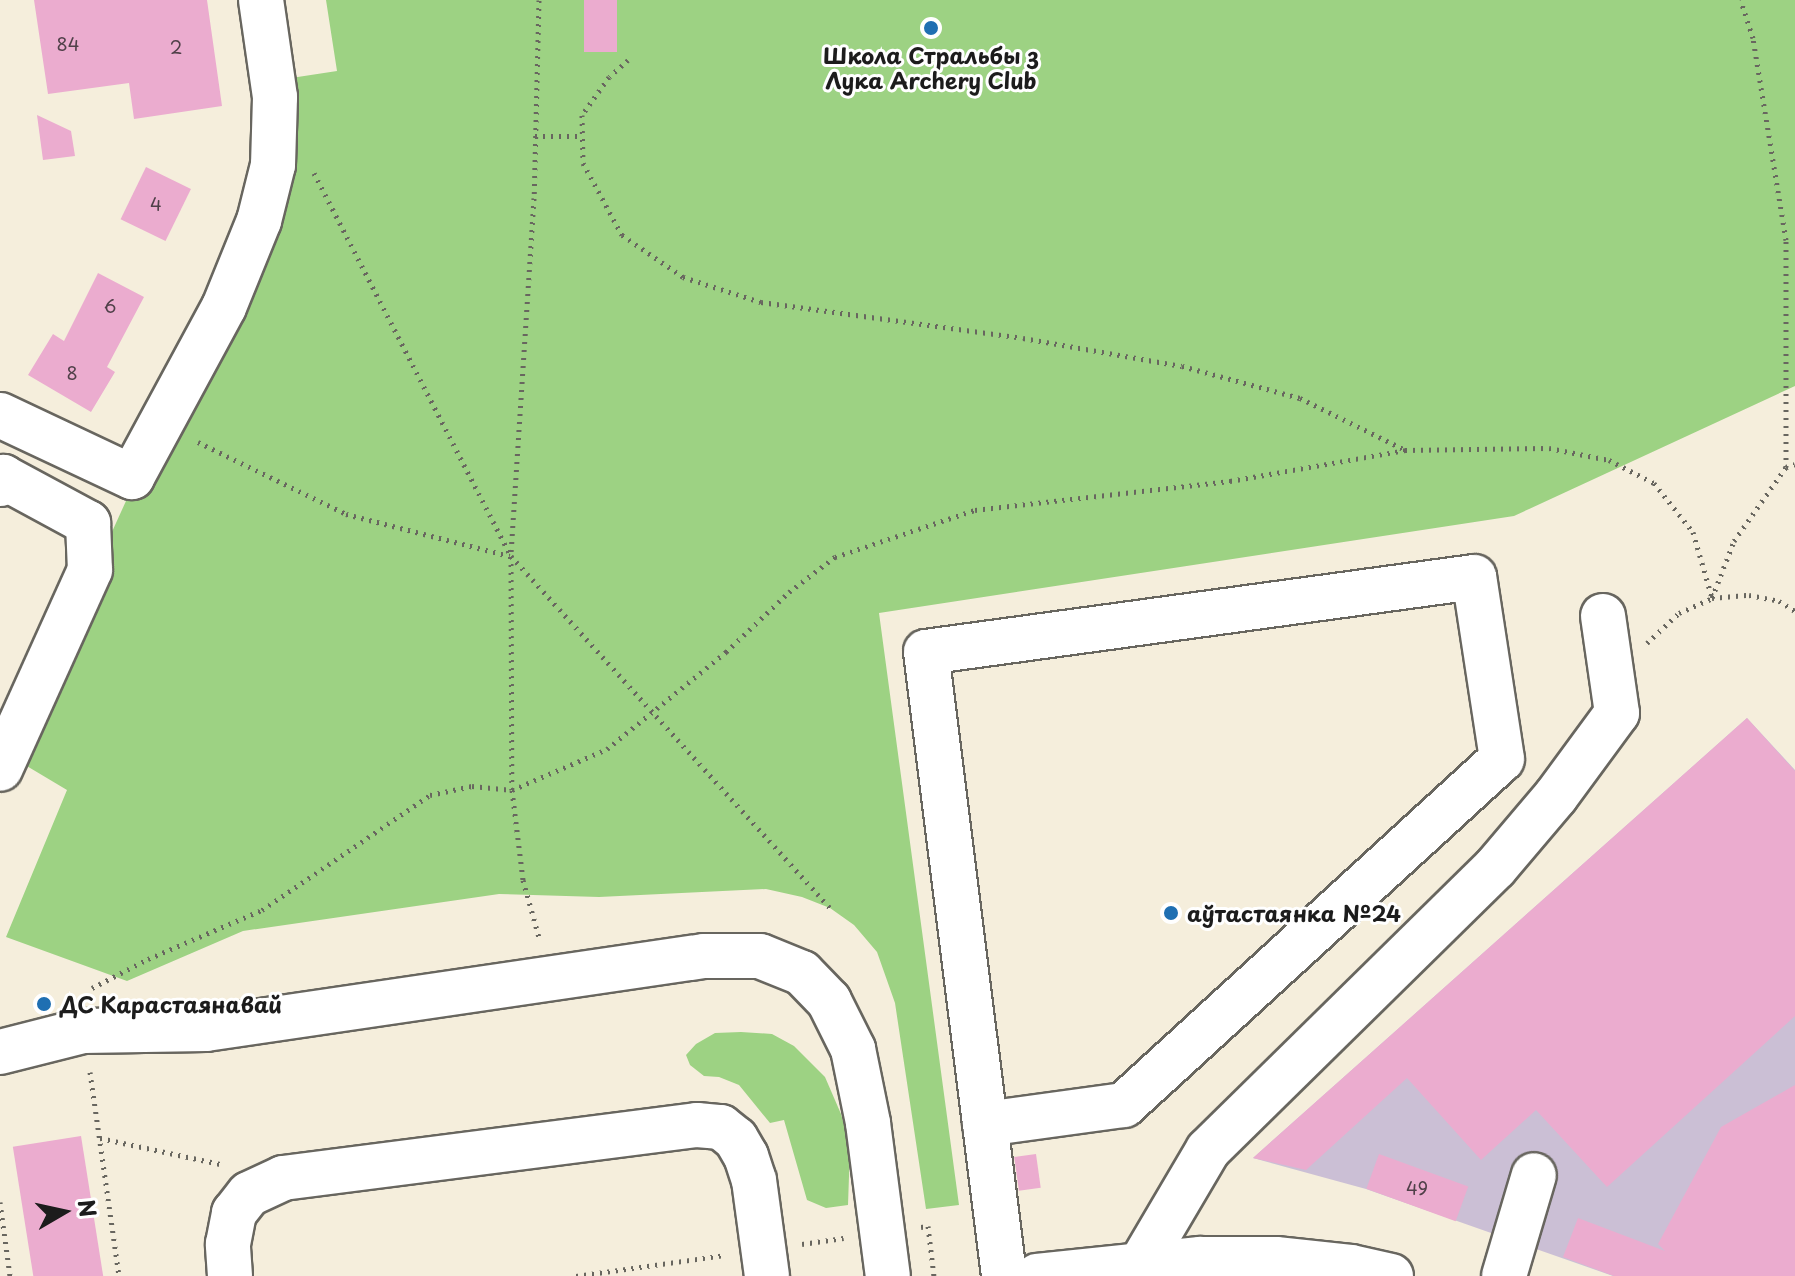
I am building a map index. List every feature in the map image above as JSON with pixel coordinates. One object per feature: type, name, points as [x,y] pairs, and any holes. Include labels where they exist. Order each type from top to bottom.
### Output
[{"type":"street","points":[[0,415],[132,477],[224,307],[259,221],[273,165],[275,97],[261,0]]},
{"type":"street","points":[[0,484],[3,477],[88,523],[90,570],[0,769]]},
{"type":"street","points":[[985,1124],[1124,1105],[1502,759],[1474,577],[926,652],[985,1124],[1004,1276]]},
{"type":"street","points":[[1142,1262],[1208,1150],[1495,868],[1556,796],[1617,713],[1603,616]]},
{"type":"street","points":[[0,1052],[83,1031],[206,1029],[704,956],[760,956],[802,973],[829,1001],[853,1049],[868,1123],[888,1276]]},
{"type":"street","points":[[230,1276],[228,1244],[234,1213],[249,1194],[283,1178],[697,1125],[721,1127],[736,1139],[746,1156],[754,1180],[767,1276]]},
{"type":"street","points":[[1504,1276],[1534,1175]]},
{"type":"street","points":[[1037,1276],[1142,1262],[1276,1259],[1351,1267],[1391,1276]]},
{"type":"path","points":[[539,0],[535,136],[511,556],[512,790],[523,880],[547,977]]},
{"type":"path","points":[[1712,598],[1734,541],[1786,467],[1786,240],[1755,52],[1741,0]]},
{"type":"path","points":[[628,60],[609,77],[582,115],[583,163],[622,235],[683,277],[761,302],[1023,338],[1182,366],[1300,398],[1405,450]]},
{"type":"path","points":[[535,136],[582,136]]},
{"type":"path","points":[[310,165],[511,556],[830,908]]},
{"type":"path","points":[[159,423],[346,514],[511,556]]},
{"type":"path","points":[[119,1276],[76,997],[148,959],[262,910],[430,795],[472,786],[512,790],[607,749],[726,652],[789,592],[835,557],[975,510],[1230,481],[1405,450],[1549,448],[1609,460],[1654,483],[1693,532],[1712,598]]},
{"type":"path","points":[[1786,467],[1795,464]]},
{"type":"path","points":[[1645,645],[1679,613],[1712,598],[1749,595],[1779,601],[1795,611]]},
{"type":"path","points":[[100,1138],[222,1165]]},
{"type":"path","points":[[0,1202],[10,1276]]},
{"type":"path","points":[[928,1226],[934,1276]]},
{"type":"shaded area","points":[[1747,718],[1795,770],[1795,1276],[1613,1276],[1366,1189],[1253,1158]]},
{"type":"green space","points":[[326,0],[1795,0],[1795,386],[1514,516],[879,613],[959,1205],[926,1209],[895,1003],[877,952],[854,925],[830,908],[802,897],[766,889],[599,897],[499,894],[243,931],[127,981],[6,937],[67,790],[10,756],[136,479],[228,309],[278,80],[337,71]]},
{"type":"green space","points":[[715,1033],[772,1034],[794,1046],[825,1077],[841,1114],[850,1147],[848,1205],[826,1208],[807,1200],[784,1120],[770,1123],[739,1085],[719,1077],[704,1076],[690,1065],[686,1055],[696,1044]]},
{"type":"building","points":[[34,0],[207,0],[222,106],[134,119],[129,83],[48,94]]},
{"type":"building","points":[[584,0],[617,0],[617,52],[584,52]]},
{"type":"building","points":[[37,115],[71,131],[75,156],[43,160]]},
{"type":"building","points":[[146,167],[191,189],[166,241],[121,219]]},
{"type":"building","points":[[98,273],[144,297],[107,367],[115,372],[91,412],[28,375],[53,334],[64,341]]},
{"type":"building","points":[[1747,718],[1795,771],[1795,1016],[1607,1187],[1536,1110],[1481,1160],[1407,1078],[1306,1170],[1253,1158]]},
{"type":"building","points":[[1795,1085],[1795,1276],[1614,1276],[1563,1257],[1578,1218],[1665,1251],[1658,1244],[1721,1127]]},
{"type":"building","points":[[81,1136],[103,1276],[33,1276],[13,1147]]},
{"type":"building","points":[[1036,1154],[1041,1188],[1019,1191],[1014,1157]]},
{"type":"building","points":[[1379,1154],[1468,1186],[1456,1221],[1366,1189]]},
{"type":"place","name":"Школа Стральбы з Лука Archery Club","points":[[931,28]]},
{"type":"place","name":"аўтастаянка №24","points":[[1171,913]]},
{"type":"place","name":"ДС Карастаянавай","points":[[44,1004]]}]
